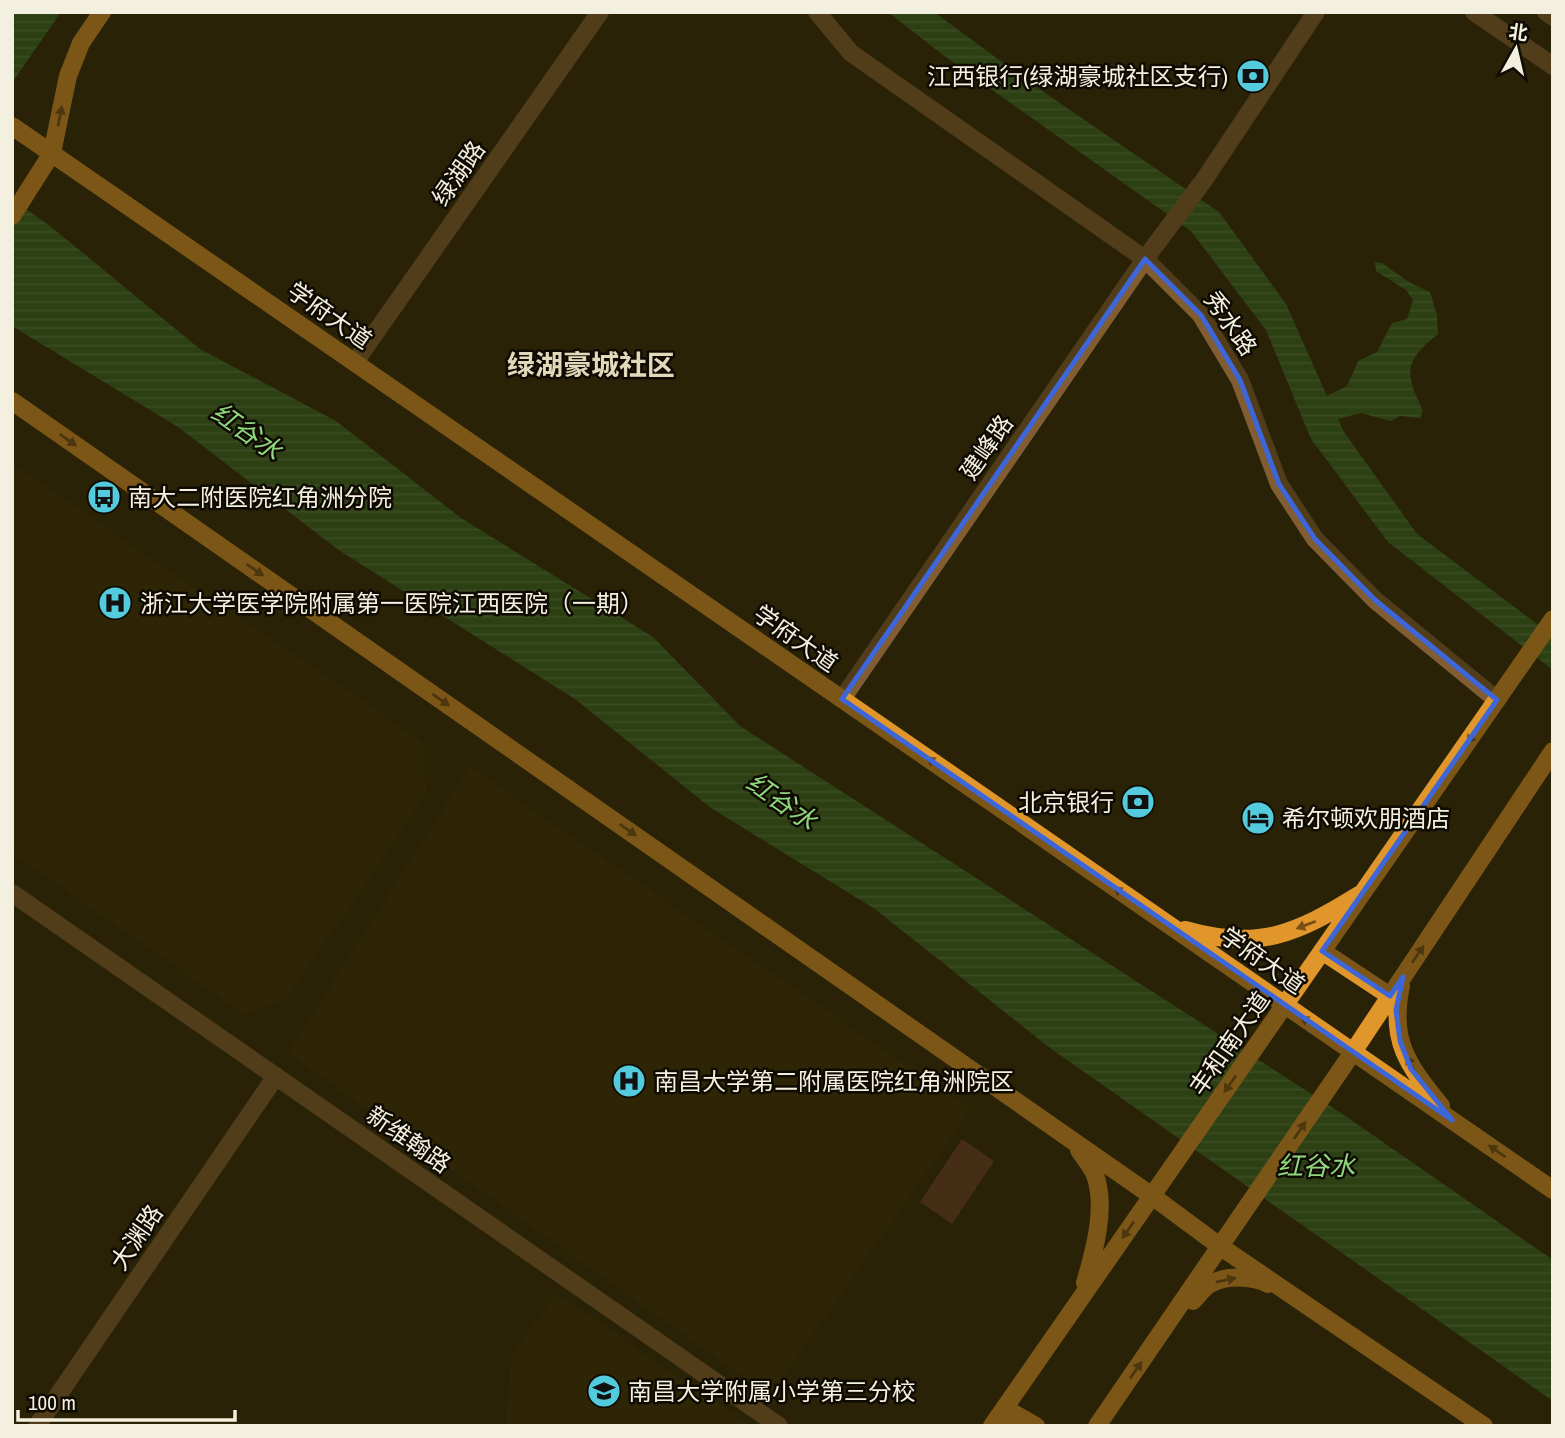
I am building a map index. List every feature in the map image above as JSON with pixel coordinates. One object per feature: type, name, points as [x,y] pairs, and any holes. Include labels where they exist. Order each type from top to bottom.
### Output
[{"type":"main road","points":[[12,216],[52,153],[68,76],[81,43],[102,12]]},
{"type":"main road","name":"学府大道","points":[[12,126],[1553,1190]]},
{"type":"main road","points":[[12,401],[1152,1196],[1221,1247],[1484,1426]]},
{"type":"main road","name":"丰和南大道","points":[[992,1426],[1553,619]]},
{"type":"main road","points":[[1097,1426],[1353,1052],[1553,751]]},
{"type":"main road","points":[[1171,926],[1234,941],[1276,935],[1315,922],[1364,891]]},
{"type":"main road","points":[[1322,951],[1390,996]]},
{"type":"main road","points":[[1403,977],[1396,1010],[1400,1041],[1411,1069],[1451,1120]]},
{"type":"main road","points":[[1073,1141],[1096,1177],[1099,1205],[1097,1243],[1080,1300]]},
{"type":"main road","points":[[1157,1339],[1209,1284],[1234,1278],[1258,1279],[1297,1298]]},
{"type":"main road","points":[[999,1426],[1004,1419],[1015,1414],[1036,1426]]},
{"type":"street","name":"绿湖路","points":[[355,362],[600,12]]},
{"type":"street","name":"秀水路","points":[[817,12],[851,53],[1145,259],[1201,315],[1240,380],[1279,484],[1315,539],[1375,600],[1497,700]]},
{"type":"street","name":"建峰路","points":[[842,699],[1145,259],[1195,193],[1316,12]]},
{"type":"street","points":[[1474,12],[1553,66]]},
{"type":"street","points":[[1546,12],[1553,17]]},
{"type":"street","name":"新维翰路","points":[[12,893],[779,1426]]},
{"type":"street","name":"大渊路","points":[[37,1426],[276,1076]]},
{"type":"highlighted area","points":[[1145,259],[1201,315],[1240,380],[1279,484],[1315,539],[1375,600],[1497,700],[1322,951],[1390,996],[1403,977],[1396,1010],[1400,1041],[1411,1069],[1452,1120],[842,699]]},
{"type":"shaded area","name":"浙江大学医学院附属第一医院江西医院（一期）","points":[[12,464],[423,742],[426,793],[288,998],[245,1015],[12,853]]},
{"type":"shaded area","name":"南昌大学第二附属医院红角洲院区","points":[[470,767],[971,1109],[770,1396],[288,1053]]},
{"type":"shaded area","points":[[962,1139],[994,1161],[952,1224],[920,1202]]},
{"type":"shaded area","name":"南昌大学附属小学第三分校","points":[[556,1293],[750,1426],[505,1426],[512,1356]]},
{"type":"water","points":[[12,12],[61,12],[12,83]]},
{"type":"water","points":[[888,12],[934,12],[1032,84],[1219,212],[1286,304],[1327,396],[1347,386],[1358,361],[1377,352],[1392,323],[1407,319],[1413,300],[1406,290],[1376,271],[1375,262],[1382,263],[1409,282],[1430,292],[1437,315],[1438,334],[1418,352],[1411,369],[1413,387],[1423,411],[1420,418],[1400,416],[1391,421],[1361,413],[1338,419],[1344,432],[1417,534],[1553,636],[1553,670],[1388,542],[1311,439],[1266,330],[1191,231],[943,55]]},
{"type":"water","name":"红谷水","points":[[12,199],[50,226],[200,349],[336,421],[461,518],[653,637],[740,726],[1341,1113],[1553,1260],[1553,1401],[1050,1048],[875,909],[711,808],[575,699],[340,551],[178,427],[12,326]]},
{"type":"place","name":"江西银行(绿湖豪城社区支行)","points":[[1253,76]]},
{"type":"place","name":"南大二附医院红角洲分院","points":[[104,497]]},
{"type":"place","name":"浙江大学医学院附属第一医院江西医院（一期）","points":[[115,603]]},
{"type":"place","name":"北京银行","points":[[1138,802]]},
{"type":"place","name":"希尔顿欢朋酒店","points":[[1258,818]]},
{"type":"place","name":"南昌大学第二附属医院红角洲院区","points":[[629,1081]]},
{"type":"place","name":"南昌大学附属小学第三分校","points":[[604,1391]]},
{"type":"district","name":"绿湖豪城社区","points":[[591,365]]}]
